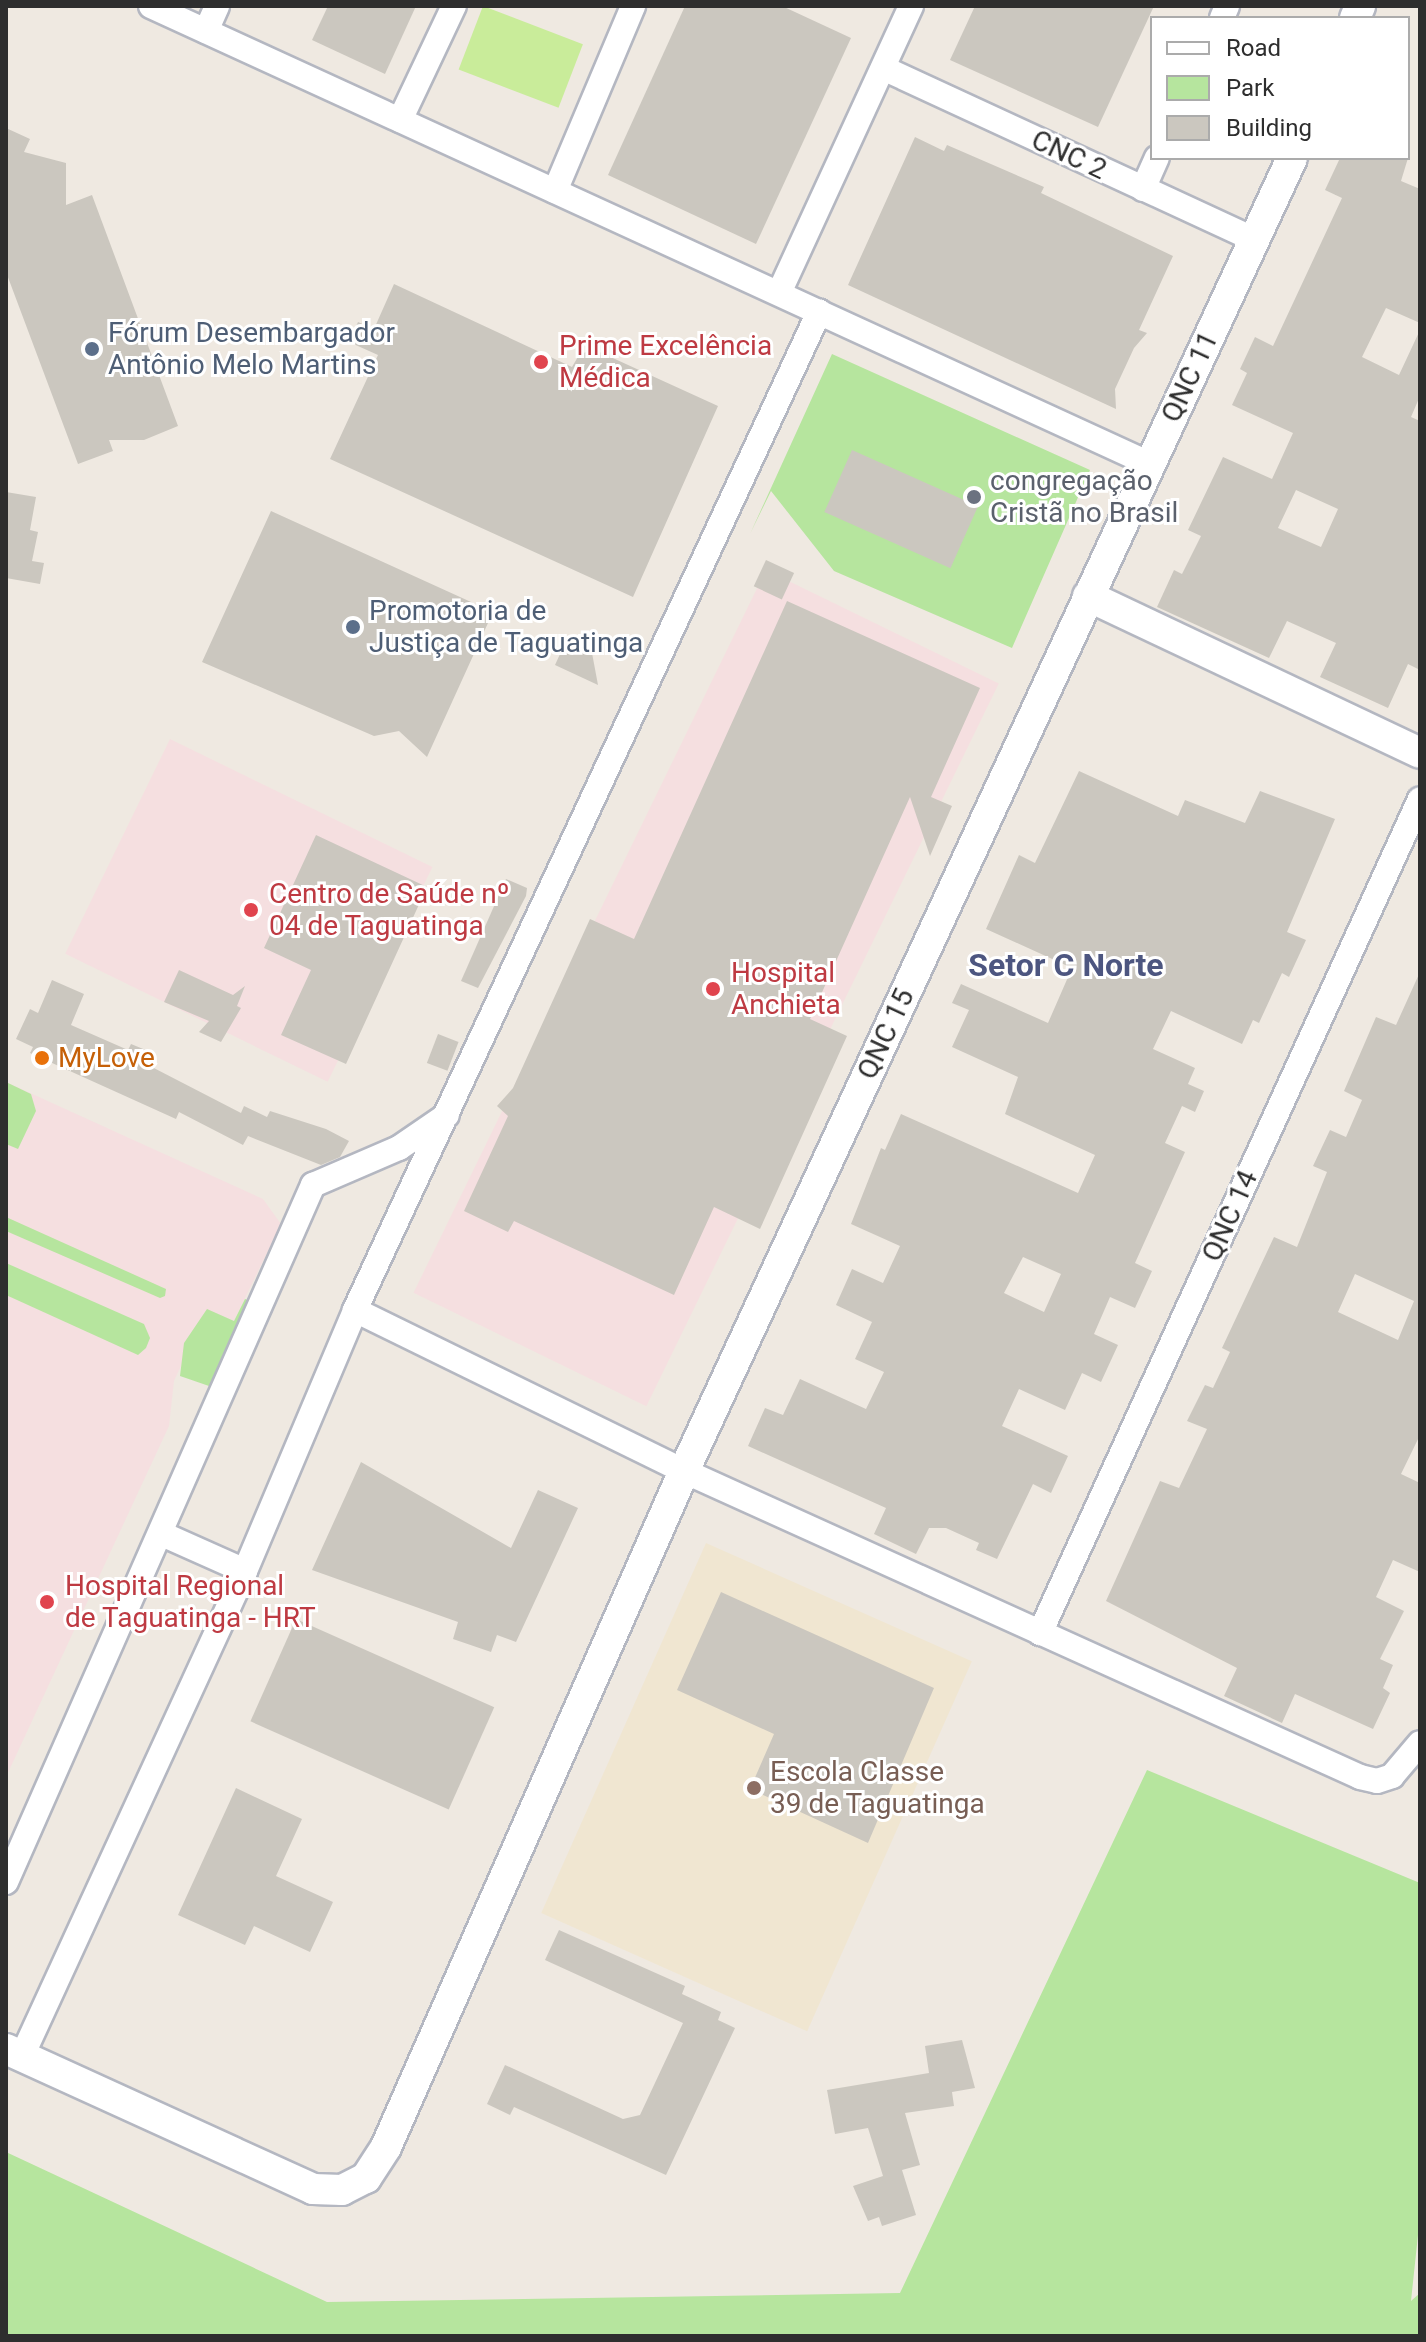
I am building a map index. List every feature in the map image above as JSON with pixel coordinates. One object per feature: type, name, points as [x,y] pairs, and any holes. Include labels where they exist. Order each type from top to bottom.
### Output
[{"type":"street","points":[[151,6],[1150,464]]},
{"type":"street","points":[[206,31],[217,6]]},
{"type":"street","points":[[400,120],[454,6]]},
{"type":"street","points":[[555,191],[633,6]]},
{"type":"street","points":[[779,293],[911,6]]},
{"type":"street","name":"CNC 2","points":[[883,68],[1256,240]]},
{"type":"street","points":[[1143,189],[1156,160]]},
{"type":"street","name":"QNC 11","points":[[1088,596],[1291,160]]},
{"type":"street","points":[[14,2052],[245,1571],[355,1310],[819,312]]},
{"type":"street","points":[[1088,596],[1420,753]]},
{"type":"street","name":"QNC 15","points":[[14,2052],[313,2189],[342,2190],[366,2178],[386,2147],[684,1471],[1088,596]]},
{"type":"street","name":"QNC 14","points":[[1040,1633],[1420,799]]},
{"type":"street","points":[[6,1882],[162,1534],[313,1185],[399,1148],[448,1114]]},
{"type":"street","points":[[355,1310],[684,1471],[1360,1777],[1392,1776],[1420,1743]]},
{"type":"street","points":[[162,1534],[245,1571]]},
{"type":"shaded area","name":"Hospital Anchieta","points":[[766,570],[999,684],[646,1406],[414,1293]]},
{"type":"shaded area","name":"Centro de Saúde nº 04 de Taguatinga","points":[[170,739],[432,867],[328,1082],[65,954]]},
{"type":"shaded area","name":"Hospital Regional de Taguatinga - HRT","points":[[6,1082],[263,1199],[281,1224],[234,1321],[207,1310],[174,1381],[169,1426],[6,1777]]},
{"type":"shaded area","name":"Escola Classe 39 de Taguatinga","points":[[706,1543],[972,1661],[807,2031],[541,1913]]},
{"type":"green space","points":[[483,6],[583,44],[559,108],[459,69]]},
{"type":"green space","points":[[832,354],[1090,470],[1012,648],[834,571],[771,491],[750,534]]},
{"type":"green space","points":[[6,1082],[31,1094],[36,1111],[18,1149],[6,1144]]},
{"type":"green space","points":[[6,1217],[166,1289],[165,1296],[160,1298],[6,1231]]},
{"type":"green space","points":[[6,1263],[144,1324],[150,1338],[146,1348],[138,1355],[6,1295]]},
{"type":"green space","points":[[245,1299],[253,1302],[209,1386],[180,1376],[184,1343],[207,1309],[234,1321]]},
{"type":"green space","points":[[1147,1770],[1420,1883],[1420,2216],[1411,2301],[1420,2293],[1420,2336],[6,2336],[6,2152],[327,2302],[900,2293]]},
{"type":"building","points":[[328,6],[416,6],[385,74],[312,40]]},
{"type":"building","points":[[685,6],[782,6],[851,38],[756,244],[608,175]]},
{"type":"building","points":[[975,6],[1154,6],[1098,127],[950,60]]},
{"type":"building","name":"Fórum Desembargador Antônio Melo Martins","points":[[6,128],[30,139],[24,152],[66,163],[66,205],[92,195],[178,426],[144,440],[109,440],[113,451],[78,464],[6,272]]},
{"type":"building","points":[[915,137],[944,151],[947,145],[1044,187],[1041,193],[1173,256],[1139,330],[1147,333],[1134,348],[1115,389],[1116,409],[848,285]]},
{"type":"building","points":[[1339,160],[1407,160],[1401,181],[1420,189],[1420,323],[1386,308],[1362,357],[1399,375],[1420,330],[1420,396],[1411,417],[1420,421],[1420,670],[1408,664],[1388,708],[1320,677],[1336,643],[1287,621],[1269,658],[1157,607],[1174,570],[1182,574],[1201,536],[1188,530],[1223,457],[1272,479],[1293,433],[1232,405],[1247,373],[1240,369],[1255,337],[1273,346],[1342,198],[1325,190]],"holes":[[[1296,490],[1338,509],[1321,547],[1278,528]]]},
{"type":"building","points":[[394,284],[572,367],[579,355],[593,349],[718,406],[633,597],[330,459],[378,355],[349,342],[358,322],[374,329]]},
{"type":"building","points":[[852,450],[978,506],[950,568],[824,512]]},
{"type":"building","points":[[6,492],[36,497],[30,530],[38,532],[32,561],[44,563],[40,584],[6,578]]},
{"type":"building","name":"Promotoria de Justiça de Taguatinga","points":[[271,511],[493,612],[427,757],[399,731],[374,736],[202,662]]},
{"type":"building","points":[[766,560],[794,573],[782,599],[754,586]]},
{"type":"building","name":"Hospital Anchieta","points":[[787,601],[980,688],[931,797],[952,806],[930,856],[910,797],[810,1019],[847,1036],[760,1229],[714,1207],[674,1295],[514,1221],[508,1232],[464,1211],[508,1116],[497,1106],[513,1088],[590,919],[634,939]]},
{"type":"building","points":[[566,641],[592,653],[598,685],[555,665]]},
{"type":"building","points":[[1079,771],[1178,816],[1185,800],[1245,823],[1260,791],[1335,819],[1287,932],[1306,940],[1289,977],[1282,973],[1259,1023],[1253,1020],[1242,1044],[1171,1011],[1153,1049],[1195,1068],[1188,1084],[1204,1091],[1195,1112],[1182,1106],[1165,1143],[1185,1152],[1135,1263],[1152,1271],[1135,1308],[1110,1297],[1094,1334],[1118,1345],[1101,1382],[1082,1373],[1065,1410],[1019,1389],[1002,1426],[1068,1456],[1051,1493],[1033,1484],[997,1559],[976,1550],[979,1543],[946,1528],[929,1528],[916,1554],[874,1534],[886,1508],[748,1446],[765,1408],[783,1415],[800,1379],[866,1409],[884,1372],[855,1359],[872,1322],[836,1305],[852,1269],[883,1283],[900,1246],[851,1224],[881,1148],[885,1150],[901,1114],[1078,1193],[1095,1155],[1005,1114],[1018,1077],[952,1047],[969,1010],[952,1003],[961,984],[1048,1023],[1072,968],[986,929],[1019,855],[1035,863]],"holes":[[[1023,1257],[1061,1274],[1044,1312],[1004,1293]]]},
{"type":"building","points":[[316,835],[427,887],[346,1064],[281,1035],[311,970],[264,948]]},
{"type":"building","points":[[506,879],[527,888],[526,896],[478,988],[461,981]]},
{"type":"building","points":[[179,970],[233,995],[245,986],[237,1006],[241,1008],[221,1042],[199,1032],[209,1021],[164,1002]]},
{"type":"building","points":[[1420,972],[1420,1435],[1401,1474],[1420,1483],[1420,1572],[1393,1560],[1376,1597],[1404,1611],[1380,1659],[1393,1665],[1383,1688],[1390,1693],[1373,1729],[1295,1694],[1282,1723],[1224,1696],[1237,1668],[1106,1601],[1160,1481],[1179,1488],[1207,1429],[1187,1421],[1205,1385],[1213,1388],[1230,1352],[1222,1348],[1274,1237],[1297,1247],[1327,1172],[1313,1166],[1330,1130],[1346,1137],[1362,1100],[1344,1091],[1376,1017],[1396,1025]],"holes":[[[1355,1274],[1414,1301],[1398,1340],[1338,1312]]]},
{"type":"building","points":[[52,980],[84,994],[71,1025],[128,1050],[131,1044],[153,1053],[148,1065],[241,1113],[244,1106],[267,1117],[270,1111],[326,1129],[349,1141],[340,1157],[321,1165],[248,1136],[243,1145],[179,1112],[176,1119],[30,1053],[33,1047],[16,1039],[30,1009],[38,1013]]},
{"type":"building","points":[[438,1034],[459,1042],[447,1071],[427,1063]]},
{"type":"building","points":[[361,1462],[511,1548],[538,1490],[578,1508],[516,1642],[497,1635],[491,1652],[453,1639],[458,1622],[312,1570]]},
{"type":"building","points":[[721,1592],[934,1688],[868,1843],[750,1789],[774,1734],[677,1690]]},
{"type":"building","points":[[296,1619],[494,1707],[449,1810],[250,1721]]},
{"type":"building","points":[[236,1788],[302,1819],[276,1876],[333,1902],[310,1952],[254,1926],[245,1945],[178,1915]]},
{"type":"building","points":[[559,1930],[685,1986],[682,1994],[721,2012],[718,2020],[735,2028],[666,2175],[514,2107],[510,2115],[487,2104],[505,2065],[623,2119],[640,2115],[683,2023],[545,1960]]},
{"type":"building","points":[[962,2040],[975,2088],[952,2092],[954,2106],[905,2113],[920,2165],[902,2170],[916,2215],[882,2226],[879,2217],[868,2221],[853,2186],[883,2176],[868,2128],[835,2134],[827,2090],[929,2073],[925,2046]]},
{"type":"place","name":"Fórum Desembargador Antônio Melo Martins","points":[[92,349]]},
{"type":"place","name":"Prime Excelência Médica","points":[[541,362]]},
{"type":"place","name":"congregação Cristã no Brasil","points":[[974,497]]},
{"type":"place","name":"Promotoria de Justiça de Taguatinga","points":[[353,627]]},
{"type":"place","name":"Centro de Saúde nº 04 de Taguatinga","points":[[251,910]]},
{"type":"place","name":"Hospital Anchieta","points":[[713,989]]},
{"type":"place","name":"MyLove","points":[[42,1058]]},
{"type":"place","name":"Hospital Regional de Taguatinga - HRT","points":[[47,1602]]},
{"type":"place","name":"Escola Classe 39 de Taguatinga","points":[[754,1788]]},
{"type":"district","name":"Setor C Norte","points":[[1066,965]]}]
